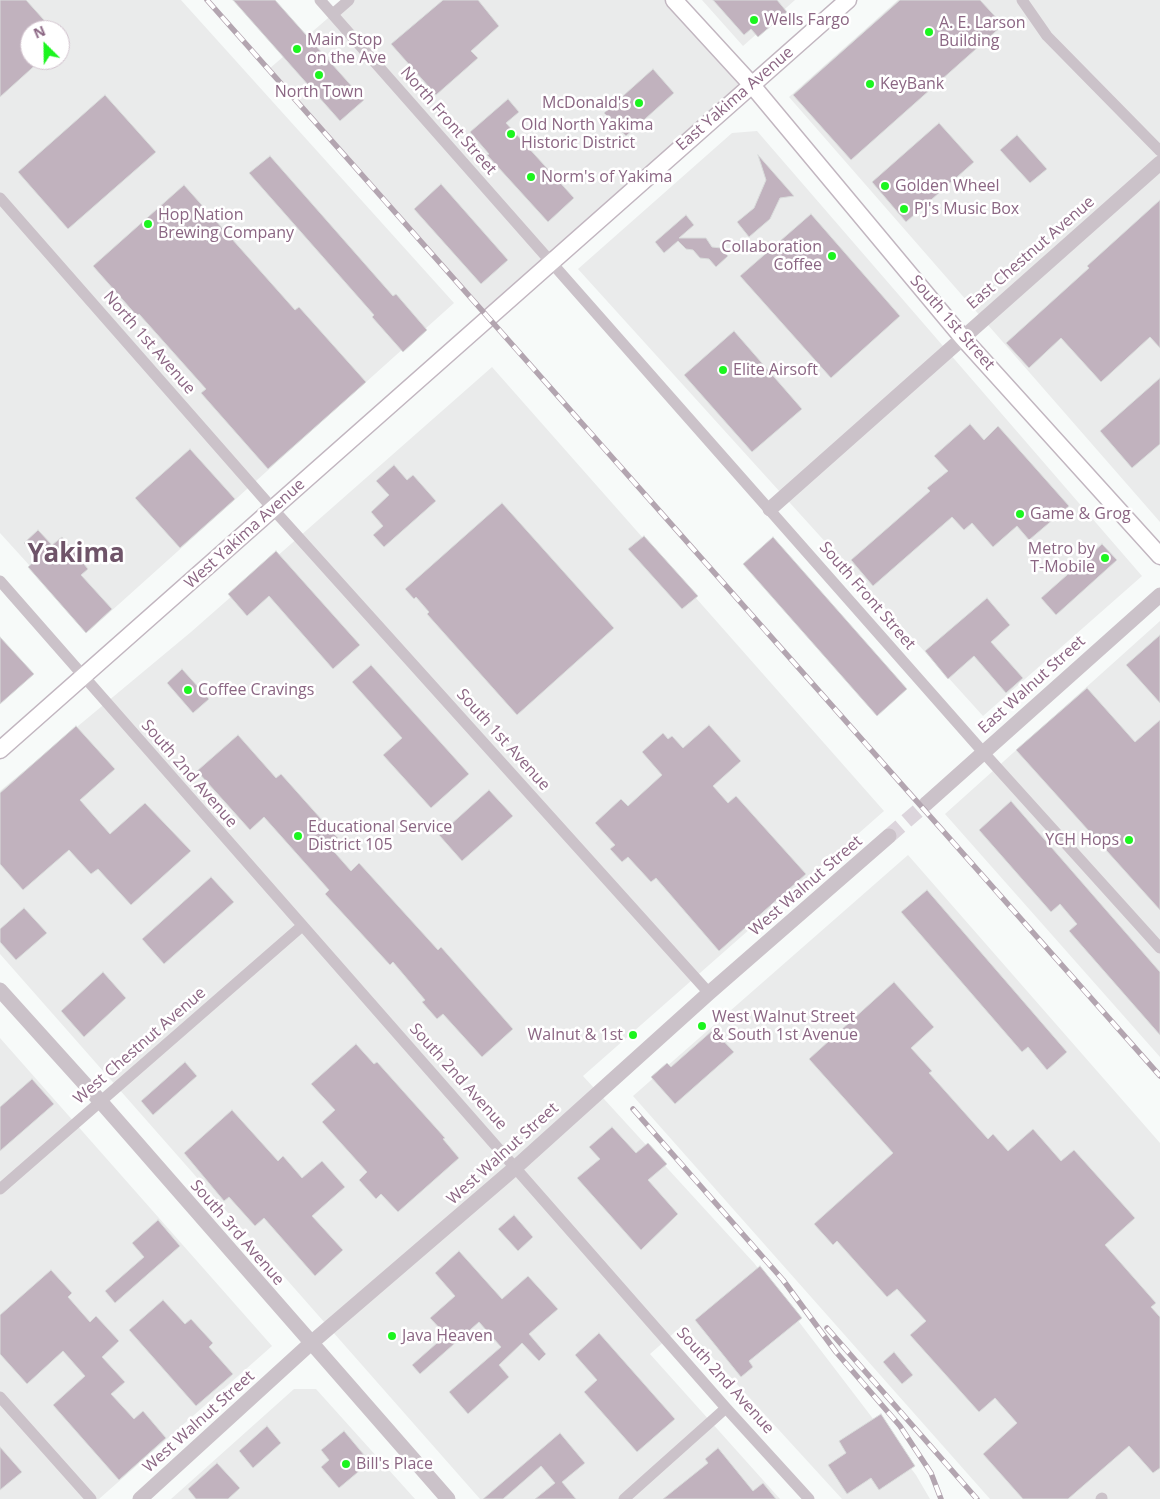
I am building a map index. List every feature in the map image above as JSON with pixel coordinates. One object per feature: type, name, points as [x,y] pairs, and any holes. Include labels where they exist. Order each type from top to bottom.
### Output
[{"type":"main road","name":"South 1st Street","points":[[674,0],[751,84],[962,337],[1160,556]]},
{"type":"main road","name":"East Yakima Avenue","points":[[489,318],[848,0]]},
{"type":"main road","name":"West Yakima Avenue","points":[[0,750],[489,318]]},
{"type":"street","name":"North Front Street","points":[[320,0],[551,264]]},
{"type":"street","points":[[333,14],[349,0]]},
{"type":"street","points":[[1022,0],[1047,36],[1160,151]]},
{"type":"street","name":"East Chestnut Avenue","points":[[770,509],[1160,163]]},
{"type":"street","name":"North 1st Avenue","points":[[0,198],[273,509]]},
{"type":"street","name":"South Front Street","points":[[551,264],[770,509],[983,752],[1160,948]]},
{"type":"street","name":"South 1st Avenue","points":[[273,509],[709,993]]},
{"type":"street","name":"South 2nd Avenue","points":[[0,581],[82,677],[516,1167],[726,1408],[809,1499]]},
{"type":"street","name":"East Walnut Street","points":[[928,803],[1160,595]]},
{"type":"street","name":"West Walnut Street","points":[[140,1499],[310,1344],[516,1167],[709,993],[889,836]]},
{"type":"street","name":"West Chestnut Avenue","points":[[0,1189],[302,926]]},
{"type":"street","name":"South 3rd Avenue","points":[[0,990],[101,1102],[310,1344],[448,1499]]},
{"type":"street","points":[[0,1398],[92,1499]]},
{"type":"street","points":[[624,1499],[726,1408]]},
{"type":"shaded area","points":[[0,0],[181,0],[454,303],[89,631],[0,533]]},
{"type":"shaded area","name":"Old North Yakima Historic District","points":[[349,0],[674,0],[751,84],[489,318],[269,69]]},
{"type":"shaded area","name":"Wells Fargo","points":[[702,0],[795,0],[743,46]]},
{"type":"shaded area","points":[[898,0],[1160,0],[1160,522],[789,97]]},
{"type":"shaded area","points":[[757,131],[1142,576],[983,716],[578,269],[732,133]]},
{"type":"shaded area","points":[[492,367],[884,811],[583,1076],[754,1263],[916,1475],[930,1499],[842,1499],[683,1325],[650,1354],[780,1499],[480,1499],[0,954],[0,791],[191,632]]},
{"type":"shaded area","points":[[1160,621],[1160,1057],[945,814]]},
{"type":"shaded area","points":[[908,855],[1160,1143],[1160,1499],[990,1499],[633,1096]]},
{"type":"shaded area","points":[[0,1038],[272,1346],[99,1499],[0,1499]]},
{"type":"shaded area","points":[[294,1389],[316,1389],[415,1499],[171,1499]]},
{"type":"building","points":[[0,0],[26,0],[44,20],[20,20],[20,70],[30,70],[0,97]]},
{"type":"building","points":[[233,0],[275,0],[364,100],[340,121]]},
{"type":"building","points":[[443,0],[478,0],[499,26],[471,51],[478,58],[436,95],[391,44]]},
{"type":"building","name":"Wells Fargo","points":[[713,0],[777,0],[787,12],[758,37],[751,29],[744,35]]},
{"type":"building","points":[[900,0],[980,0],[1003,25],[851,160],[793,95]]},
{"type":"building","name":"McDonald's","points":[[653,69],[674,93],[626,136],[604,113]]},
{"type":"building","points":[[105,95],[156,152],[68,229],[18,172]]},
{"type":"building","name":"Norm's of Yakima","points":[[508,99],[519,112],[506,123],[574,198],[548,222],[487,155],[489,154],[470,132]]},
{"type":"building","points":[[939,123],[974,162],[906,222],[872,182]]},
{"type":"building","points":[[1017,135],[1047,169],[1030,183],[1000,150]]},
{"type":"building","points":[[758,155],[794,196],[780,198],[770,219],[749,237],[737,222],[754,208],[766,180]]},
{"type":"building","points":[[270,156],[393,296],[396,294],[427,330],[403,352],[372,317],[374,315],[249,173]]},
{"type":"building","points":[[441,184],[508,260],[481,284],[414,209]]},
{"type":"building","points":[[184,185],[295,310],[299,307],[366,382],[268,469],[201,393],[206,389],[93,266]]},
{"type":"building","points":[[1160,200],[1160,348],[1150,337],[1101,382],[1061,338],[1029,368],[1006,343],[1089,268],[1087,266]]},
{"type":"building","points":[[811,214],[900,316],[831,378],[740,276]]},
{"type":"building","points":[[686,215],[694,225],[679,238],[706,238],[712,247],[721,248],[728,256],[716,267],[709,259],[700,258],[693,250],[686,249],[678,241],[664,253],[655,242]]},
{"type":"building","points":[[734,331],[802,409],[752,452],[684,375]]},
{"type":"building","points":[[1160,378],[1160,444],[1132,468],[1100,431]]},
{"type":"building","points":[[970,424],[984,440],[998,426],[1069,506],[1029,540],[1017,526],[993,547],[972,523],[964,530],[952,517],[873,586],[851,560],[930,491],[927,488],[948,471],[934,456]]},
{"type":"building","points":[[190,449],[235,499],[180,548],[135,498]]},
{"type":"building","points":[[394,465],[407,480],[413,475],[436,501],[384,547],[373,535],[383,526],[371,512],[389,495],[376,481]]},
{"type":"building","points":[[502,503],[614,628],[517,715],[427,614],[429,612],[416,597],[414,599],[405,589]]},
{"type":"building","points":[[38,530],[52,545],[62,537],[88,569],[81,575],[112,609],[86,633],[28,567],[38,558],[24,543]]},
{"type":"building","points":[[644,536],[698,596],[682,609],[628,549]]},
{"type":"building","points":[[773,537],[907,689],[877,716],[743,564]]},
{"type":"building","points":[[1102,544],[1117,560],[1056,615],[1041,598]]},
{"type":"building","points":[[276,551],[360,645],[333,669],[269,596],[247,616],[228,594]]},
{"type":"building","points":[[987,598],[1010,625],[991,642],[1023,678],[1006,693],[974,656],[948,679],[925,651]]},
{"type":"building","points":[[1160,635],[1160,703],[1126,665]]},
{"type":"building","points":[[0,637],[34,674],[0,704]]},
{"type":"building","points":[[371,665],[469,774],[431,808],[383,755],[402,738],[352,682]]},
{"type":"building","points":[[182,669],[209,699],[193,713],[167,683]]},
{"type":"building","name":"YCH Hops","points":[[1087,688],[1135,742],[1160,720],[1160,910],[1016,750]]},
{"type":"building","points":[[709,725],[741,761],[713,786],[728,803],[736,796],[806,874],[719,951],[656,878],[651,882],[628,857],[622,862],[610,849],[615,845],[595,823],[621,799],[628,806],[662,775],[642,752],[663,733],[668,739],[672,736],[683,748]]},
{"type":"building","points":[[76,726],[115,769],[80,800],[110,834],[145,803],[191,851],[131,905],[98,869],[91,874],[69,850],[23,890],[0,864],[0,793]]},
{"type":"building","points":[[238,735],[276,778],[281,774],[338,838],[329,846],[351,871],[359,863],[438,950],[441,947],[513,1029],[482,1057],[443,1014],[437,1019],[422,1002],[425,1000],[393,962],[390,965],[325,894],[329,890],[264,817],[250,830],[197,771]]},
{"type":"building","points":[[489,790],[513,816],[462,861],[439,835]]},
{"type":"building","points":[[1011,801],[1160,972],[1160,1035],[1069,931],[1077,924],[1060,904],[1051,912],[979,830]]},
{"type":"building","points":[[211,877],[234,902],[164,964],[142,939]]},
{"type":"building","points":[[927,890],[1067,1052],[1047,1070],[1028,1047],[1022,1052],[901,912]]},
{"type":"building","points":[[24,908],[47,933],[16,960],[0,942],[0,929]]},
{"type":"building","points":[[103,972],[126,998],[84,1037],[61,1011]]},
{"type":"building","points":[[894,982],[934,1027],[911,1048],[932,1071],[929,1073],[988,1139],[993,1134],[1008,1151],[1033,1129],[1061,1161],[1074,1150],[1135,1218],[1105,1245],[1156,1303],[1151,1307],[1160,1317],[1160,1468],[1153,1473],[1129,1446],[1068,1499],[1023,1499],[983,1454],[1017,1423],[995,1398],[979,1412],[910,1335],[926,1321],[897,1289],[887,1297],[837,1241],[833,1245],[814,1224],[893,1153],[809,1059]]},
{"type":"building","points":[[713,1030],[734,1052],[675,1104],[651,1077],[667,1063],[671,1067]]},
{"type":"building","points":[[356,1044],[374,1064],[377,1062],[445,1138],[443,1139],[459,1158],[398,1212],[381,1194],[376,1199],[359,1180],[367,1172],[322,1122],[335,1110],[311,1084]]},
{"type":"building","points":[[185,1062],[197,1076],[153,1115],[141,1101]]},
{"type":"building","points":[[32,1079],[54,1104],[0,1151],[0,1107]]},
{"type":"building","points":[[232,1110],[278,1161],[283,1156],[302,1178],[322,1161],[345,1187],[312,1216],[343,1250],[315,1276],[264,1218],[255,1226],[229,1197],[224,1201],[184,1153]]},
{"type":"building","points":[[612,1127],[636,1153],[648,1143],[667,1164],[648,1180],[678,1214],[641,1250],[577,1178],[600,1159],[589,1147]]},
{"type":"building","points":[[514,1215],[533,1237],[518,1251],[498,1229]]},
{"type":"building","points":[[158,1220],[180,1246],[115,1303],[105,1291],[144,1257],[132,1243]]},
{"type":"building","points":[[459,1251],[502,1299],[528,1276],[558,1309],[529,1334],[546,1354],[539,1361],[522,1343],[499,1365],[509,1377],[468,1414],[449,1392],[501,1347],[479,1322],[420,1374],[412,1365],[446,1335],[430,1318],[455,1296],[435,1273]]},
{"type":"building","points":[[760,1266],[802,1318],[749,1361],[753,1367],[741,1377],[695,1320]]},
{"type":"building","points":[[51,1270],[72,1293],[68,1297],[90,1322],[96,1316],[119,1341],[102,1357],[125,1382],[111,1394],[134,1419],[143,1411],[166,1438],[119,1480],[53,1405],[85,1376],[63,1351],[27,1384],[0,1354],[0,1315]]},
{"type":"building","points":[[163,1300],[185,1324],[191,1319],[213,1343],[209,1347],[233,1374],[196,1406],[129,1330]]},
{"type":"building","points":[[599,1333],[675,1419],[637,1452],[584,1392],[597,1380],[575,1355]]},
{"type":"building","points":[[894,1352],[913,1375],[902,1384],[883,1362]]},
{"type":"building","points":[[881,1414],[915,1466],[879,1490],[871,1478],[847,1494],[828,1465],[846,1453],[839,1441]]},
{"type":"building","points":[[267,1426],[281,1443],[253,1468],[239,1451]]},
{"type":"building","name":"Bill's Place","points":[[344,1431],[370,1462],[339,1488],[321,1467],[329,1460],[321,1450]]},
{"type":"building","points":[[560,1433],[585,1463],[562,1482],[576,1499],[535,1499],[555,1483],[541,1466],[503,1499],[483,1499]]},
{"type":"building","points":[[0,1447],[22,1472],[0,1490]]},
{"type":"building","points":[[718,1448],[753,1491],[763,1483],[776,1499],[663,1499],[708,1463],[705,1459]]},
{"type":"building","points":[[217,1463],[240,1488],[228,1499],[196,1499],[188,1489]]},
{"type":"tunnel","points":[[889,836],[927,803]]},
{"type":"railway","points":[[207,0],[1160,1076]]},
{"type":"railway","points":[[633,1109],[783,1280],[836,1352],[900,1426],[931,1473],[941,1499]]},
{"type":"railway","points":[[827,1328],[977,1499]]},
{"type":"place","name":"Wells Fargo","points":[[754,20]]},
{"type":"place","name":"A. E. Larson Building","points":[[929,32]]},
{"type":"place","name":"Main Stop on the Ave","points":[[297,49]]},
{"type":"place","name":"North Town","points":[[319,75]]},
{"type":"place","name":"KeyBank","points":[[870,84]]},
{"type":"place","name":"McDonald's","points":[[639,103]]},
{"type":"place","name":"Old North Yakima Historic District","points":[[511,134]]},
{"type":"place","name":"Norm's of Yakima","points":[[531,177]]},
{"type":"place","name":"Golden Wheel","points":[[885,186]]},
{"type":"place","name":"PJ's Music Box","points":[[904,209]]},
{"type":"place","name":"Hop Nation Brewing Company","points":[[148,224]]},
{"type":"place","name":"Collaboration Coffee","points":[[832,256]]},
{"type":"place","name":"Elite Airsoft","points":[[723,370]]},
{"type":"place","name":"Game & Grog","points":[[1020,514]]},
{"type":"place","name":"Metro by T-Mobile","points":[[1105,558]]},
{"type":"place","name":"Coffee Cravings","points":[[188,690]]},
{"type":"place","name":"Educational Service District 105","points":[[298,836]]},
{"type":"place","name":"YCH Hops","points":[[1129,840]]},
{"type":"place","name":"West Walnut Street & South 1st Avenue","points":[[702,1026]]},
{"type":"place","name":"Walnut & 1st","points":[[633,1035]]},
{"type":"place","name":"Java Heaven","points":[[392,1336]]},
{"type":"place","name":"Bill's Place","points":[[346,1464]]},
{"type":"district","name":"Yakima","points":[[76,555]]}]
